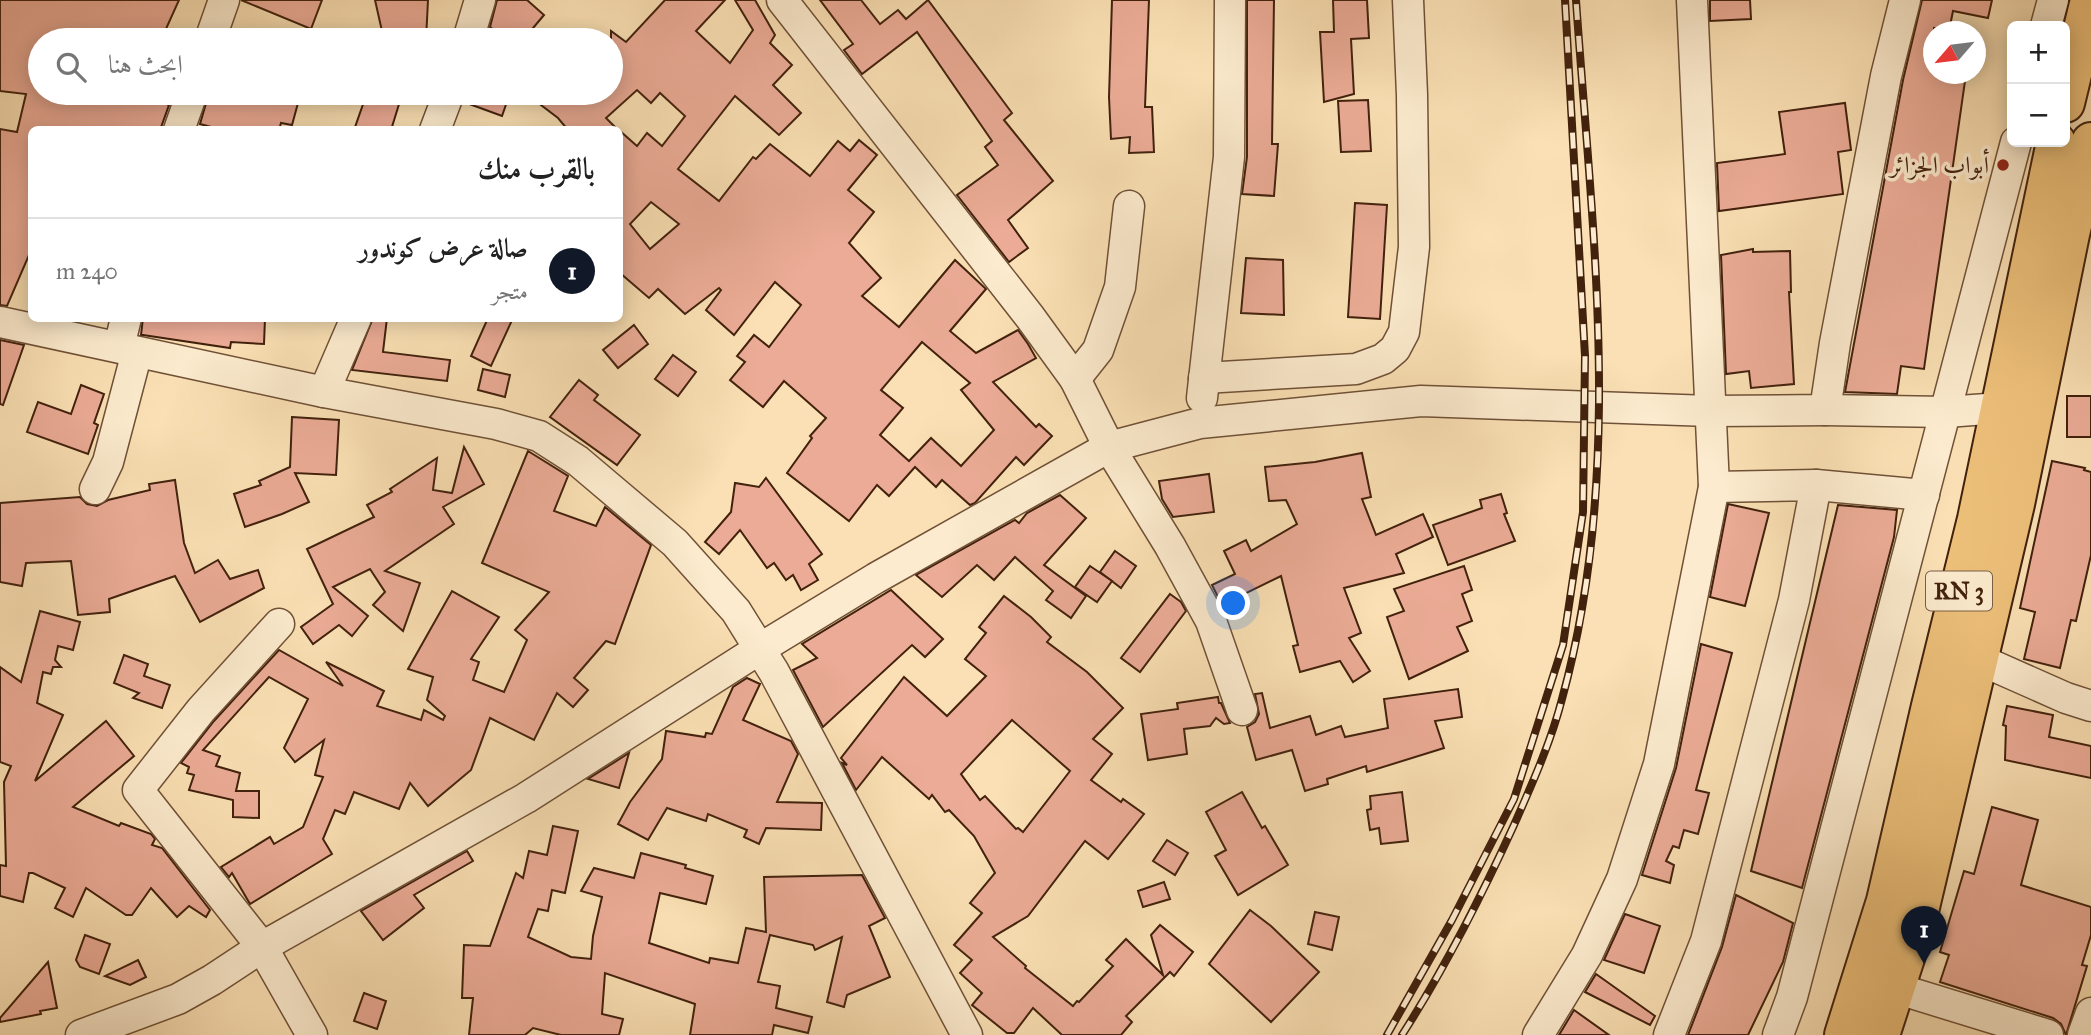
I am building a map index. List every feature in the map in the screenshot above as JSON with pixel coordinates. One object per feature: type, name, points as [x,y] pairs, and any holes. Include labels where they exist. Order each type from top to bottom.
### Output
[{"type":"highway","points":[[2070,84],[2090,0]]},
{"type":"highway","name":"RN 3","points":[[1880,1035],[1916,924],[2015,504],[2091,142]]},
{"type":"highway","name":"RN 3","points":[[1844,1035],[1886,901],[1977,519],[2055,147]]},
{"type":"street","points":[[214,28],[224,0]]},
{"type":"street","points":[[472,28],[480,0]]},
{"type":"street","points":[[782,0],[1030,317],[1075,379],[1109,447],[1170,546],[1211,621],[1242,710]]},
{"type":"street","points":[[1200,423],[1229,157],[1230,0]]},
{"type":"street","points":[[1204,378],[1356,369],[1371,365],[1395,349],[1404,332],[1414,247],[1408,0]]},
{"type":"street","points":[[1538,1035],[1587,955],[1622,879],[1659,764],[1714,487],[1692,0]]},
{"type":"street","points":[[1825,410],[1835,343],[1886,76],[1905,0]]},
{"type":"street","points":[[2047,21],[2053,0]]},
{"type":"street","points":[[180,126],[188,105]]},
{"type":"street","points":[[437,126],[444,105]]},
{"type":"street","points":[[1778,1035],[1792,997],[2015,147]]},
{"type":"street","points":[[1075,379],[1098,350],[1120,287],[1129,206]]},
{"type":"street","points":[[0,322],[324,392],[496,424],[539,436],[578,461],[675,543],[736,611],[761,648],[967,1035]]},
{"type":"street","points":[[95,489],[108,462],[128,350],[127,322]]},
{"type":"street","points":[[324,392],[353,322]]},
{"type":"street","points":[[81,1035],[178,999],[262,947],[526,797],[876,578],[1109,447],[1200,423],[1421,401],[1710,411],[1946,412],[2000,408]]},
{"type":"street","points":[[1714,487],[1816,485],[1924,495]]},
{"type":"street","points":[[1669,1035],[1706,941],[1794,600],[1816,485]]},
{"type":"street","points":[[279,624],[201,710],[138,790],[262,947],[312,1035]]},
{"type":"street","points":[[1978,659],[2066,698],[2091,706]]},
{"type":"street","points":[[1895,988],[2048,1035]]},
{"type":"street","points":[[2083,1035],[2091,1013]]},
{"type":"building","points":[[0,0],[179,0],[166,28],[28,28],[28,105],[169,105],[161,126],[28,126],[28,257],[7,306],[0,305],[0,129],[17,132],[26,94],[0,91]]},
{"type":"building","points":[[241,0],[322,0],[311,28]]},
{"type":"building","points":[[375,0],[428,0],[427,28],[381,28]]},
{"type":"building","points":[[497,0],[527,0],[544,15],[533,28],[490,27]]},
{"type":"building","points":[[665,0],[725,0],[696,31],[730,63],[753,30],[735,0],[755,0],[775,35],[770,43],[792,65],[773,85],[801,113],[779,135],[735,96],[678,169],[719,201],[753,157],[756,159],[770,144],[810,176],[838,141],[850,151],[859,140],[877,155],[848,190],[874,212],[849,243],[881,278],[862,296],[899,327],[955,260],[986,289],[950,331],[976,353],[1018,330],[1036,358],[993,382],[1036,427],[1039,424],[1052,436],[1024,465],[1016,457],[975,503],[970,505],[942,480],[936,487],[915,467],[889,496],[877,485],[849,521],[787,473],[812,438],[810,436],[826,418],[784,381],[763,407],[730,380],[745,362],[737,356],[754,335],[769,347],[801,305],[775,282],[734,335],[706,310],[721,290],[719,288],[685,314],[658,289],[649,298],[623,276],[623,134],[637,146],[647,133],[662,146],[685,116],[660,93],[651,103],[637,90],[623,103],[623,40],[626,42]],"holes":[[[651,202],[679,224],[650,249],[630,224]],[[922,342],[970,383],[961,390],[994,430],[961,466],[931,438],[909,461],[880,435],[903,408],[881,390]]]},
{"type":"building","points":[[820,0],[861,0],[880,24],[898,10],[906,19],[928,0],[1012,113],[1004,120],[1053,181],[1008,220],[1028,248],[1009,262],[957,195],[998,165],[985,147],[992,141],[917,32],[862,74],[844,50],[853,44]]},
{"type":"building","points":[[1112,0],[1149,0],[1145,107],[1152,107],[1154,152],[1129,153],[1130,137],[1111,139],[1109,97]]},
{"type":"building","points":[[1247,0],[1274,0],[1272,144],[1278,144],[1274,196],[1242,194],[1247,157]]},
{"type":"building","points":[[1333,0],[1367,0],[1369,38],[1351,39],[1354,94],[1324,102],[1320,32],[1334,32]]},
{"type":"building","points":[[1710,0],[1750,0],[1751,19],[1710,21]]},
{"type":"building","points":[[1922,0],[1992,0],[1988,18],[1953,11],[1951,21],[1923,21],[1923,84],[1965,84],[1924,369],[1901,366],[1897,394],[1845,392],[1903,80]]},
{"type":"building","points":[[1368,100],[1371,151],[1341,152],[1338,101]]},
{"type":"building","points":[[1845,103],[1851,150],[1838,152],[1843,194],[1719,211],[1717,163],[1785,154],[1779,112]]},
{"type":"building","points":[[206,105],[297,105],[292,125],[200,124]]},
{"type":"building","points":[[363,105],[399,105],[392,126],[355,126]]},
{"type":"building","points":[[472,105],[506,105],[502,116]]},
{"type":"building","points":[[541,105],[620,105],[606,118],[614,126],[565,126]]},
{"type":"building","points":[[1355,203],[1387,205],[1380,319],[1348,317]]},
{"type":"building","points":[[1753,249],[1753,252],[1790,251],[1789,292],[1794,384],[1751,388],[1749,371],[1726,374],[1721,255]]},
{"type":"building","points":[[1246,258],[1283,260],[1284,315],[1241,313]]},
{"type":"building","points":[[143,322],[265,322],[264,344],[231,342],[230,348],[141,335]]},
{"type":"building","points":[[371,322],[387,322],[383,352],[450,360],[447,381],[352,370]]},
{"type":"building","points":[[486,322],[511,322],[491,366],[471,356]]},
{"type":"building","points":[[634,325],[648,344],[618,368],[603,350]]},
{"type":"building","points":[[0,340],[24,345],[3,405],[0,404]]},
{"type":"building","points":[[673,355],[696,372],[678,396],[655,379]]},
{"type":"building","points":[[483,369],[510,375],[505,397],[478,390]]},
{"type":"building","points":[[579,380],[598,395],[594,400],[640,435],[617,465],[550,417]]},
{"type":"building","points":[[81,385],[104,394],[94,423],[98,425],[88,454],[27,432],[38,402],[71,414]]},
{"type":"building","points":[[2067,396],[2091,396],[2091,437],[2067,437]]},
{"type":"building","points":[[292,417],[339,420],[336,475],[295,473],[309,502],[245,527],[234,494],[261,485],[259,481],[290,467]]},
{"type":"building","points":[[464,447],[484,484],[443,507],[454,524],[385,571],[420,583],[403,631],[373,605],[385,592],[370,569],[333,587],[368,616],[352,636],[339,625],[313,644],[301,627],[333,604],[307,549],[374,517],[367,505],[392,492],[390,489],[437,458],[433,490],[452,493]]},
{"type":"building","points":[[528,451],[568,476],[554,511],[596,526],[605,507],[651,545],[615,644],[606,641],[574,678],[588,690],[573,707],[557,693],[534,740],[490,718],[471,770],[428,806],[410,783],[399,809],[354,792],[345,814],[335,810],[323,839],[332,854],[250,904],[232,873],[229,877],[221,867],[270,837],[274,844],[303,827],[323,777],[315,775],[324,740],[295,762],[284,748],[308,699],[269,677],[203,750],[220,756],[216,766],[240,773],[236,791],[259,791],[259,818],[233,817],[233,800],[189,790],[194,775],[187,773],[189,767],[181,763],[214,721],[279,650],[343,686],[326,662],[384,691],[377,706],[421,720],[424,710],[443,720],[445,716],[427,700],[433,677],[408,669],[452,591],[499,617],[471,659],[479,662],[473,680],[504,692],[527,640],[515,630],[549,592],[482,563]]},
{"type":"building","points":[[1362,453],[1371,497],[1362,499],[1376,535],[1423,514],[1433,537],[1396,554],[1404,573],[1344,588],[1361,633],[1349,638],[1370,671],[1353,682],[1340,661],[1300,672],[1293,646],[1298,645],[1281,576],[1222,605],[1212,585],[1235,574],[1224,551],[1246,540],[1251,551],[1297,524],[1286,500],[1269,501],[1265,467],[1315,462]]},
{"type":"building","points":[[2052,461],[2085,468],[2084,470],[2091,472],[2091,555],[2076,621],[2071,620],[2060,668],[2024,659],[2035,612],[2020,608]]},
{"type":"building","points":[[1209,474],[1214,512],[1173,517],[1162,499],[1159,481]]},
{"type":"building","points":[[766,478],[822,554],[809,564],[818,580],[801,590],[793,575],[786,580],[774,563],[767,568],[740,530],[719,554],[705,542],[731,512],[735,483],[759,487]]},
{"type":"building","points":[[175,480],[184,543],[195,573],[218,560],[230,579],[258,570],[264,588],[200,622],[175,576],[109,599],[110,612],[78,615],[71,561],[26,563],[22,586],[0,582],[0,503],[80,497],[87,504],[97,506],[108,500],[150,490],[149,484]]},
{"type":"building","points":[[1501,494],[1507,513],[1504,514],[1515,541],[1448,565],[1433,525],[1482,508],[1480,500]]},
{"type":"building","points":[[1060,495],[1086,518],[1044,565],[1086,596],[1071,618],[1046,600],[1053,591],[1015,557],[994,580],[977,565],[942,597],[916,575],[1015,520],[1019,523],[1027,513]]},
{"type":"building","points":[[1728,504],[1769,513],[1745,606],[1710,597]]},
{"type":"building","points":[[1838,505],[1897,510],[1894,537],[1802,888],[1751,871]]},
{"type":"building","points":[[1115,551],[1136,566],[1121,588],[1100,572]]},
{"type":"building","points":[[1090,566],[1112,581],[1097,602],[1075,587]]},
{"type":"building","points":[[1464,566],[1472,590],[1462,594],[1472,621],[1457,627],[1468,651],[1409,679],[1387,617],[1404,611],[1394,589]]},
{"type":"building","points":[[891,590],[943,639],[925,657],[912,645],[823,727],[793,670],[817,658],[802,644]]},
{"type":"building","points":[[1170,594],[1181,602],[1186,611],[1140,672],[1121,658]]},
{"type":"building","points":[[1004,596],[1051,637],[1047,642],[1087,672],[1123,708],[1093,739],[1112,754],[1091,780],[1121,802],[1123,799],[1144,814],[1108,859],[1085,841],[1028,916],[993,937],[1026,966],[1025,968],[1073,1006],[1113,966],[1106,960],[1126,939],[1163,975],[1151,935],[1160,925],[1193,952],[1174,976],[1170,972],[1126,1016],[1132,1022],[1121,1035],[1062,1035],[1033,1008],[1014,1033],[1007,1033],[972,1005],[982,993],[960,973],[972,960],[954,945],[982,913],[970,903],[995,873],[974,836],[949,810],[945,812],[932,795],[929,799],[882,757],[856,790],[842,763],[847,765],[841,758],[904,677],[947,716],[986,676],[965,659],[986,633],[979,627]],"holes":[[[1012,720],[1070,771],[1023,832],[1016,829],[985,796],[980,800],[961,774]]]},
{"type":"building","points":[[40,611],[80,622],[73,650],[58,646],[55,660],[61,667],[53,667],[51,674],[43,672],[37,703],[63,715],[35,781],[106,721],[134,756],[73,807],[119,826],[121,823],[151,834],[155,839],[152,845],[162,848],[210,910],[206,917],[189,906],[177,917],[151,888],[132,915],[126,915],[86,888],[73,917],[55,908],[65,888],[33,873],[29,873],[23,902],[0,896],[0,865],[6,866],[4,782],[11,766],[0,762],[0,667],[21,682]]},
{"type":"building","points":[[1701,644],[1732,653],[1696,790],[1709,793],[1698,834],[1684,830],[1679,848],[1673,846],[1666,861],[1674,865],[1670,883],[1642,875],[1676,768]]},
{"type":"building","points":[[124,655],[148,664],[144,676],[170,685],[162,708],[133,698],[139,693],[114,683]]},
{"type":"building","points":[[747,678],[760,684],[743,720],[791,741],[798,754],[777,802],[822,803],[821,830],[766,828],[759,844],[744,837],[747,830],[708,814],[706,821],[667,808],[648,840],[618,824],[630,802],[662,759],[666,731],[705,737],[706,733],[712,734],[733,687]]},
{"type":"building","points":[[1458,689],[1462,717],[1435,721],[1444,748],[1367,772],[1366,766],[1327,779],[1328,784],[1305,791],[1292,750],[1256,760],[1247,727],[1255,722],[1259,714],[1255,694],[1262,693],[1270,728],[1310,716],[1316,735],[1341,726],[1345,737],[1388,728],[1384,699]]},
{"type":"building","points":[[1218,697],[1230,723],[1224,724],[1216,718],[1210,726],[1184,729],[1187,754],[1148,760],[1141,714],[1178,709],[1177,703]]},
{"type":"building","points":[[2007,706],[2053,715],[2049,737],[2091,746],[2091,778],[2005,760],[2006,726],[2003,725]]},
{"type":"building","points":[[629,753],[619,788],[588,779]]},
{"type":"building","points":[[1242,792],[1262,828],[1265,826],[1288,865],[1238,895],[1215,856],[1226,850],[1206,812]]},
{"type":"building","points":[[1402,792],[1408,841],[1381,844],[1379,828],[1370,830],[1367,810],[1371,809],[1370,796]]},
{"type":"building","points":[[1992,807],[2038,820],[2021,885],[2091,907],[2091,935],[2082,965],[2087,966],[2066,1035],[2061,1024],[2053,1018],[1940,982],[1949,955],[1940,952],[1964,871],[1974,874]]},
{"type":"building","points":[[553,826],[578,831],[565,893],[552,890],[548,911],[538,909],[528,937],[571,957],[591,959],[602,897],[581,891],[594,868],[634,878],[641,853],[686,865],[685,868],[713,876],[706,904],[660,893],[649,943],[709,963],[710,958],[738,963],[746,928],[766,932],[764,877],[862,875],[885,918],[869,926],[890,977],[847,995],[844,1007],[827,1002],[842,937],[815,950],[813,945],[770,935],[758,982],[780,986],[776,1008],[812,1017],[808,1033],[774,1025],[772,1035],[690,1035],[695,1004],[605,973],[602,1014],[623,1019],[619,1035],[561,1035],[533,1028],[525,1035],[469,1035],[473,998],[462,998],[464,945],[490,946],[516,873],[523,878],[529,851],[547,855]]},
{"type":"building","points":[[1167,840],[1188,853],[1175,875],[1153,861]]},
{"type":"building","points":[[467,851],[473,861],[414,895],[424,908],[383,940],[361,911]]},
{"type":"building","points":[[1164,882],[1170,899],[1143,907],[1138,891]]},
{"type":"building","points":[[1736,895],[1793,923],[1783,962],[1748,1035],[1688,1035],[1722,947]]},
{"type":"building","points":[[1250,910],[1271,926],[1319,972],[1271,1022],[1209,964]]},
{"type":"building","points":[[1315,912],[1339,917],[1332,950],[1308,944]]},
{"type":"building","points":[[1625,914],[1660,926],[1644,973],[1604,960]]},
{"type":"building","points":[[85,935],[110,944],[99,974],[80,967],[76,960]]},
{"type":"building","points":[[138,960],[146,977],[130,985],[105,976]]},
{"type":"building","points":[[48,962],[57,1008],[0,1022],[0,1018]]},
{"type":"building","points":[[1596,974],[1655,1016],[1650,1025],[1585,992]]},
{"type":"building","points":[[364,993],[386,1001],[377,1029],[354,1021]]},
{"type":"building","points":[[1574,1010],[1609,1035],[1559,1035]]},
{"type":"railway","points":[[1387,1035],[1452,920],[1514,799],[1563,645],[1583,512],[1585,356],[1565,0]]},
{"type":"railway","points":[[1402,1035],[1448,958],[1514,825],[1534,778],[1558,715],[1581,613],[1593,526],[1599,351],[1576,0]]},
{"type":"place","name":"أبواب الجزائر","points":[[2003,165]]},
{"type":"place","name":"صالة عرض كوندور","points":[[1924,964]]}]
